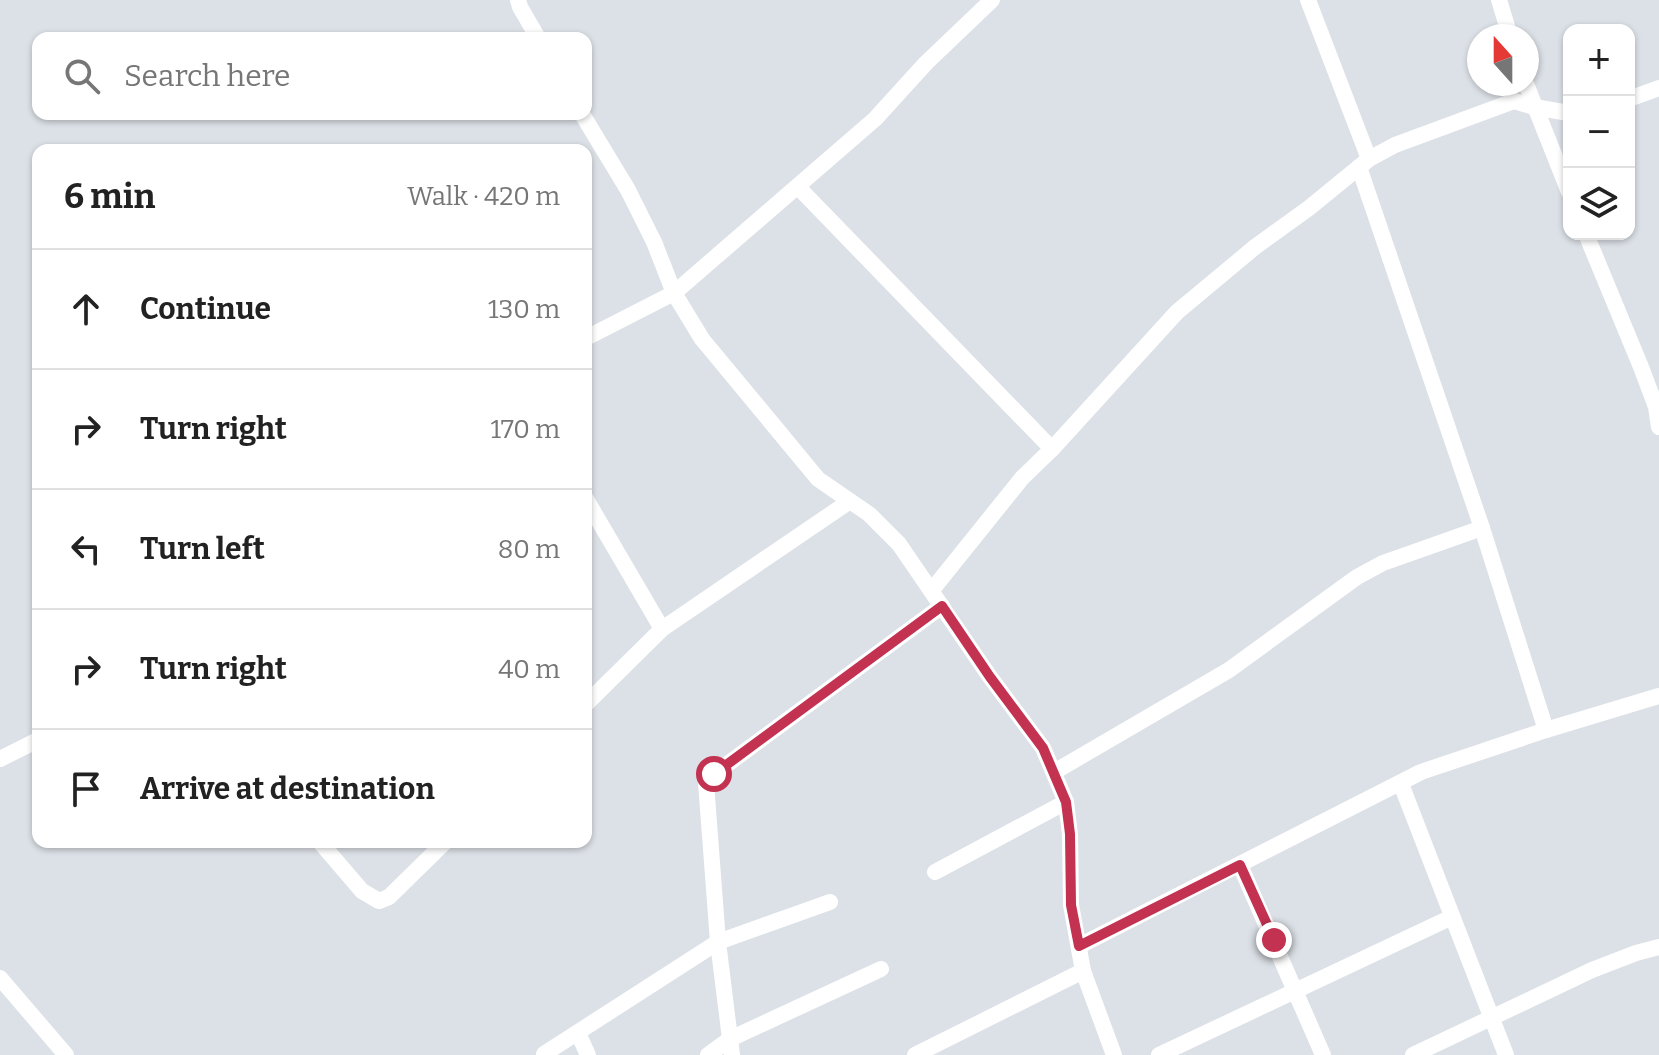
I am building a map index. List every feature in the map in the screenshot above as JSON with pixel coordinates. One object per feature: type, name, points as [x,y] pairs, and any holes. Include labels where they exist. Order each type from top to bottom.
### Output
[{"type":"street","points":[[518,0],[535,32]]},
{"type":"street","points":[[592,335],[674,293],[875,119],[926,63],[992,0]]},
{"type":"street","points":[[1308,0],[1364,163],[1546,730]]},
{"type":"street","points":[[1499,0],[1506,24]]},
{"type":"street","points":[[1635,97],[1659,88]]},
{"type":"street","points":[[1530,96],[1563,177]]},
{"type":"street","points":[[932,590],[1022,478],[1177,312],[1364,163],[1395,145],[1514,101],[1563,112]]},
{"type":"street","points":[[586,120],[628,190],[654,242],[674,293],[702,339],[818,479],[869,514],[899,544],[1043,748],[1066,802],[1070,834],[1071,905],[1083,971],[1114,1055]]},
{"type":"street","points":[[798,187],[1052,449]]},
{"type":"street","points":[[1588,240],[1641,367],[1656,407],[1659,427]]},
{"type":"street","points":[[592,698],[662,629],[850,501]]},
{"type":"street","points":[[592,509],[662,629]]},
{"type":"street","points":[[1054,772],[1229,670],[1357,577],[1383,563],[1482,528]]},
{"type":"street","points":[[731,1047],[718,942],[706,783],[942,606]]},
{"type":"street","points":[[1079,946],[1421,772],[1659,696]]},
{"type":"street","points":[[0,759],[32,743]]},
{"type":"street","points":[[1401,784],[1506,1055]]},
{"type":"street","points":[[935,872],[1066,802]]},
{"type":"street","points":[[325,848],[362,891],[379,901],[389,897],[439,848]]},
{"type":"street","points":[[1240,865],[1323,1055]]},
{"type":"street","points":[[544,1054],[718,942],[830,902]]},
{"type":"street","points":[[1159,1055],[1452,917]]},
{"type":"street","points":[[1413,1055],[1592,970],[1659,947]]},
{"type":"street","points":[[708,1055],[731,1047],[881,969]]},
{"type":"street","points":[[915,1055],[1083,971]]},
{"type":"street","points":[[0,978],[66,1055]]},
{"type":"street","points":[[578,1033],[588,1055]]},
{"type":"route","points":[[714,774],[942,606],[1043,748],[1066,802],[1070,834],[1071,905],[1079,946],[1240,865],[1274,940]]}]
